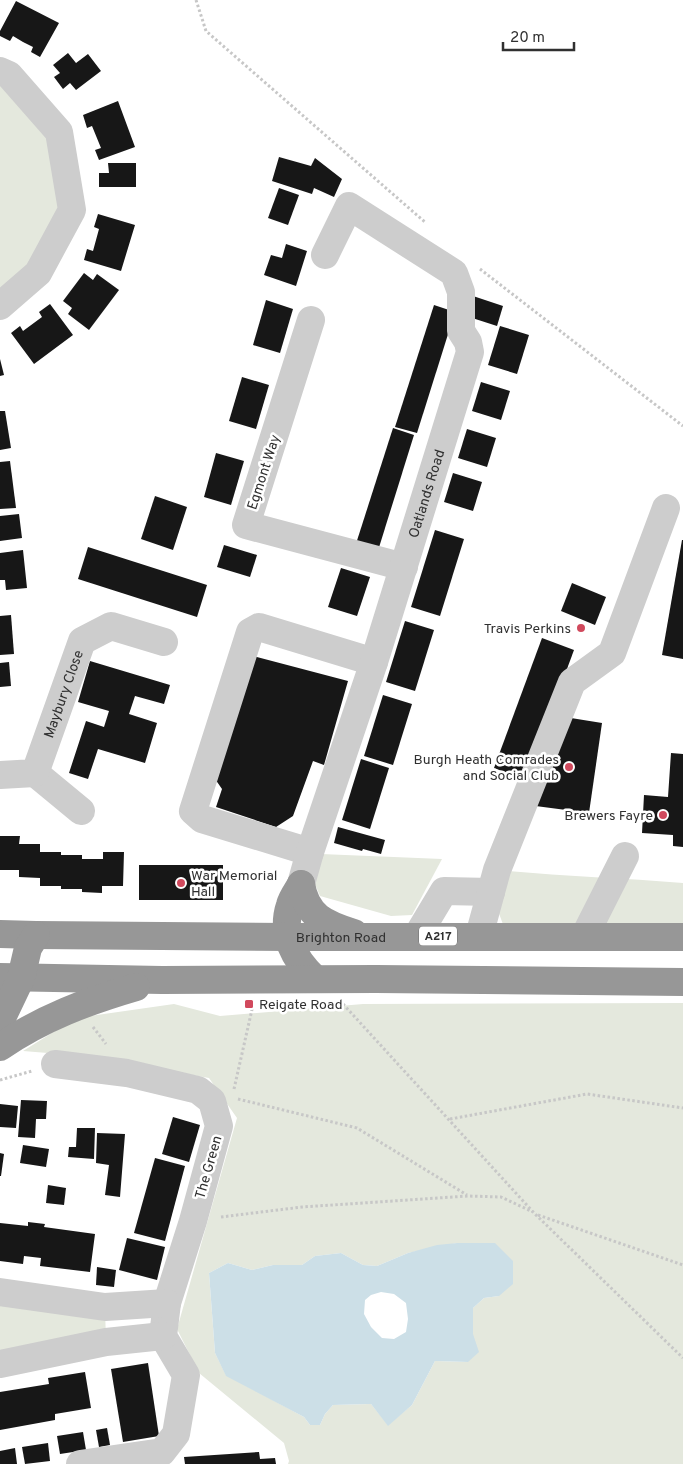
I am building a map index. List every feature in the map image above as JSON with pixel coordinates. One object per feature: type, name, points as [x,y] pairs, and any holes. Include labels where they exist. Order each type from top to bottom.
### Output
[{"type":"highway","points":[[301,884],[303,898],[309,910],[334,927],[366,936]]},
{"type":"highway","points":[[301,884],[290,904],[287,917],[288,938],[294,955],[304,969],[316,979]]},
{"type":"highway","points":[[0,934],[11,942],[21,963],[11,977]]},
{"type":"highway","name":"Brighton Road","points":[[0,934],[288,938],[366,936],[683,937]]},
{"type":"highway","points":[[0,1022],[11,977],[36,936]]},
{"type":"highway","points":[[11,977],[162,980],[342,979],[683,982]]},
{"type":"highway","points":[[0,1047],[53,1016],[78,1006],[162,980]]},
{"type":"street","points":[[0,71],[9,75],[59,132],[72,210],[38,273],[0,306]]},
{"type":"street","name":"Oatlands Road","points":[[301,884],[374,662],[470,352],[468,342],[461,331],[461,292],[454,273],[349,206],[325,255]]},
{"type":"street","name":"Egmont Way","points":[[311,320],[246,525],[404,567]]},
{"type":"street","points":[[480,936],[497,870],[572,682],[612,652],[666,508]]},
{"type":"street","name":"Maybury Close","points":[[35,773],[82,641],[111,626],[164,642]]},
{"type":"street","points":[[310,852],[202,819],[193,811],[250,632],[259,627],[374,662]]},
{"type":"street","points":[[0,775],[35,773],[81,811]]},
{"type":"street","points":[[584,937],[625,856]]},
{"type":"street","points":[[416,936],[444,891],[491,892]]},
{"type":"street","name":"The Green","points":[[55,1064],[126,1073],[198,1090],[212,1101],[219,1126],[193,1221],[167,1303],[163,1336]]},
{"type":"street","points":[[0,1292],[105,1307],[167,1303]]},
{"type":"street","points":[[105,1307],[106,1342]]},
{"type":"street","points":[[0,1364],[106,1342],[163,1336],[186,1375],[176,1434],[162,1452],[80,1464]]},
{"type":"path","points":[[196,0],[206,31],[432,228]]},
{"type":"path","points":[[477,266],[683,426]]},
{"type":"path","points":[[259,979],[232,1097],[357,1128],[468,1196]]},
{"type":"path","points":[[342,979],[342,1003],[535,1214],[683,1358]]},
{"type":"path","points":[[78,1006],[126,1073]]},
{"type":"path","points":[[0,1080],[55,1064]]},
{"type":"path","points":[[450,1119],[587,1094],[683,1108]]},
{"type":"path","points":[[193,1221],[302,1207],[468,1196],[500,1197],[535,1214],[683,1265]]},
{"type":"shaded area","points":[[0,71],[59,132],[72,210],[0,306]]},
{"type":"shaded area","points":[[321,854],[442,859],[412,915],[391,916],[320,896],[315,884]]},
{"type":"shaded area","points":[[497,870],[683,883],[683,928],[504,927],[491,892]]},
{"type":"shaded area","points":[[683,1003],[683,1464],[288,1464],[289,1461],[284,1443],[199,1373],[177,1329],[237,1118],[209,1078],[85,1056],[23,1051],[76,1018],[174,1004],[220,1016],[363,1004]],"holes":[[[457,1243],[467,1243],[499,1296],[484,1298],[473,1308],[473,1334],[468,1362],[435,1361],[412,1405],[388,1425],[371,1404],[333,1405],[325,1414],[320,1425],[310,1425],[304,1417],[226,1375],[215,1353],[209,1273],[228,1263],[252,1270],[273,1265],[302,1265],[315,1256],[341,1253],[363,1265],[377,1266],[408,1253]]]},
{"type":"shaded area","points":[[495,1243],[513,1261],[513,1284],[499,1296],[484,1298],[473,1308],[473,1334],[479,1352],[468,1362],[435,1361],[412,1405],[388,1426],[371,1404],[333,1405],[325,1414],[320,1425],[310,1425],[304,1417],[226,1376],[215,1353],[209,1273],[228,1263],[252,1270],[273,1265],[302,1265],[315,1256],[341,1253],[363,1265],[377,1266],[408,1253],[437,1245]],"holes":[[[381,1292],[394,1294],[406,1303],[408,1319],[406,1332],[394,1339],[382,1338],[371,1327],[364,1314],[365,1300],[371,1295]]]},
{"type":"shaded area","points":[[0,1292],[105,1307],[106,1342],[0,1371]]},
{"type":"building","points":[[16,1],[59,23],[40,57],[31,52],[33,47],[13,36],[10,41],[0,36],[0,31]]},
{"type":"building","points":[[68,53],[76,63],[88,54],[101,71],[76,90],[70,83],[63,89],[54,77],[60,73],[53,65]]},
{"type":"building","points":[[118,101],[135,147],[99,160],[95,150],[101,148],[92,126],[87,128],[83,115]]},
{"type":"building","points":[[279,157],[311,166],[315,158],[342,179],[334,197],[314,188],[312,194],[272,181]]},
{"type":"building","points":[[108,163],[136,163],[136,187],[99,187],[99,173],[109,173]]},
{"type":"building","points":[[279,188],[299,195],[288,225],[268,218]]},
{"type":"building","points":[[98,214],[135,225],[121,271],[84,260],[87,249],[93,251],[99,229],[94,227]]},
{"type":"building","points":[[286,244],[307,251],[296,286],[264,275],[271,255],[282,258]]},
{"type":"building","points":[[84,273],[93,280],[97,274],[119,290],[89,330],[68,314],[72,308],[63,301]]},
{"type":"building","points":[[473,296],[503,306],[497,326],[466,316]]},
{"type":"building","points":[[266,300],[293,309],[280,353],[253,345]]},
{"type":"building","points":[[50,304],[73,335],[34,364],[11,333],[20,326],[23,331],[42,317],[39,312]]},
{"type":"building","points":[[434,305],[455,312],[417,433],[395,427]]},
{"type":"building","points":[[500,326],[529,335],[517,374],[488,365]]},
{"type":"building","points":[[0,359],[4,375],[0,376]]},
{"type":"building","points":[[242,377],[269,385],[256,429],[229,421]]},
{"type":"building","points":[[481,382],[510,391],[501,420],[472,411]]},
{"type":"building","points":[[0,411],[5,411],[11,448],[0,450]]},
{"type":"building","points":[[393,428],[414,435],[376,557],[354,550]]},
{"type":"building","points":[[467,429],[496,438],[487,467],[458,458]]},
{"type":"building","points":[[216,453],[244,461],[231,505],[204,497]]},
{"type":"building","points":[[10,461],[16,508],[0,509],[0,462]]},
{"type":"building","points":[[453,473],[482,482],[473,511],[444,502]]},
{"type":"building","points":[[155,496],[187,507],[173,550],[141,539]]},
{"type":"building","points":[[19,514],[22,538],[0,541],[0,516]]},
{"type":"building","points":[[435,530],[464,539],[440,616],[411,607]]},
{"type":"building","points":[[683,540],[683,659],[662,655]]},
{"type":"building","points":[[224,545],[257,555],[250,577],[217,567]]},
{"type":"building","points":[[88,547],[207,585],[197,617],[78,579]]},
{"type":"building","points":[[23,550],[27,588],[6,590],[5,580],[0,580],[0,553]]},
{"type":"building","points":[[341,568],[370,577],[357,616],[328,607]]},
{"type":"building","points":[[572,583],[606,597],[595,625],[561,611]]},
{"type":"building","points":[[11,615],[14,654],[0,655],[0,616]]},
{"type":"building","points":[[405,621],[434,630],[415,691],[386,682]]},
{"type":"building","points":[[542,638],[574,650],[526,780],[494,768]]},
{"type":"building","points":[[253,656],[348,681],[324,765],[313,761],[293,816],[276,827],[216,807],[222,789],[213,776]]},
{"type":"building","points":[[90,661],[170,685],[164,704],[135,696],[129,714],[157,723],[145,763],[98,749],[88,779],[69,773],[86,721],[104,727],[109,711],[78,702]]},
{"type":"building","points":[[9,662],[11,686],[0,687],[0,663]]},
{"type":"building","points":[[383,695],[412,704],[393,765],[364,756]]},
{"type":"building","name":"Burgh Heath Comrades and Social Club","points":[[571,718],[602,723],[589,813],[528,805]]},
{"type":"building","name":"Brewers Fayre","points":[[671,753],[683,754],[683,847],[673,846],[673,835],[642,833],[644,795],[668,797]]},
{"type":"building","points":[[361,759],[389,768],[370,829],[342,820]]},
{"type":"building","points":[[338,827],[385,840],[381,854],[334,843]]},
{"type":"building","points":[[0,836],[20,836],[19,844],[40,844],[40,852],[82,855],[82,859],[103,859],[103,852],[124,852],[123,886],[102,886],[102,893],[82,892],[82,889],[61,889],[61,886],[40,886],[40,878],[19,877],[19,870],[0,870]]},
{"type":"building","name":"War Memorial Hall","points":[[139,865],[223,865],[223,900],[139,900]]},
{"type":"building","points":[[21,1100],[47,1101],[46,1119],[36,1119],[35,1138],[18,1137]]},
{"type":"building","points":[[0,1104],[18,1106],[16,1128],[0,1127]]},
{"type":"building","points":[[173,1117],[200,1125],[189,1162],[162,1154]]},
{"type":"building","points":[[77,1128],[95,1128],[94,1159],[68,1157],[69,1147],[76,1147]]},
{"type":"building","points":[[97,1133],[125,1134],[120,1197],[105,1195],[109,1165],[96,1163]]},
{"type":"building","points":[[23,1145],[49,1149],[46,1167],[20,1163]]},
{"type":"building","points":[[0,1153],[4,1154],[1,1176],[0,1176]]},
{"type":"building","points":[[155,1158],[185,1166],[165,1241],[134,1233]]},
{"type":"building","points":[[48,1185],[66,1188],[64,1205],[46,1203]]},
{"type":"building","points":[[28,1222],[45,1224],[44,1227],[95,1234],[90,1272],[40,1266],[41,1258],[24,1256],[23,1264],[0,1261],[0,1223],[28,1226]]},
{"type":"building","points":[[127,1238],[165,1247],[157,1280],[119,1270]]},
{"type":"building","points":[[97,1267],[116,1270],[114,1287],[96,1285]]},
{"type":"building","points":[[148,1363],[159,1436],[123,1442],[111,1369]]},
{"type":"building","points":[[85,1372],[91,1408],[55,1414],[55,1420],[0,1430],[0,1392],[49,1384],[48,1378]]},
{"type":"building","points":[[107,1428],[110,1445],[99,1447],[96,1430]]},
{"type":"building","points":[[83,1432],[86,1450],[60,1454],[57,1436]]},
{"type":"building","points":[[48,1443],[50,1461],[25,1464],[22,1447]]},
{"type":"building","points":[[15,1448],[17,1464],[0,1464],[0,1451]]},
{"type":"building","points":[[259,1452],[260,1459],[275,1458],[276,1464],[185,1464],[184,1457]]},
{"type":"place","name":"Travis Perkins","points":[[581,628]]},
{"type":"place","name":"Burgh Heath Comrades and Social Club","points":[[569,767]]},
{"type":"place","name":"Brewers Fayre","points":[[663,815]]},
{"type":"place","name":"War Memorial Hall","points":[[181,883]]},
{"type":"place","name":"Reigate Road","points":[[249,1004]]}]
